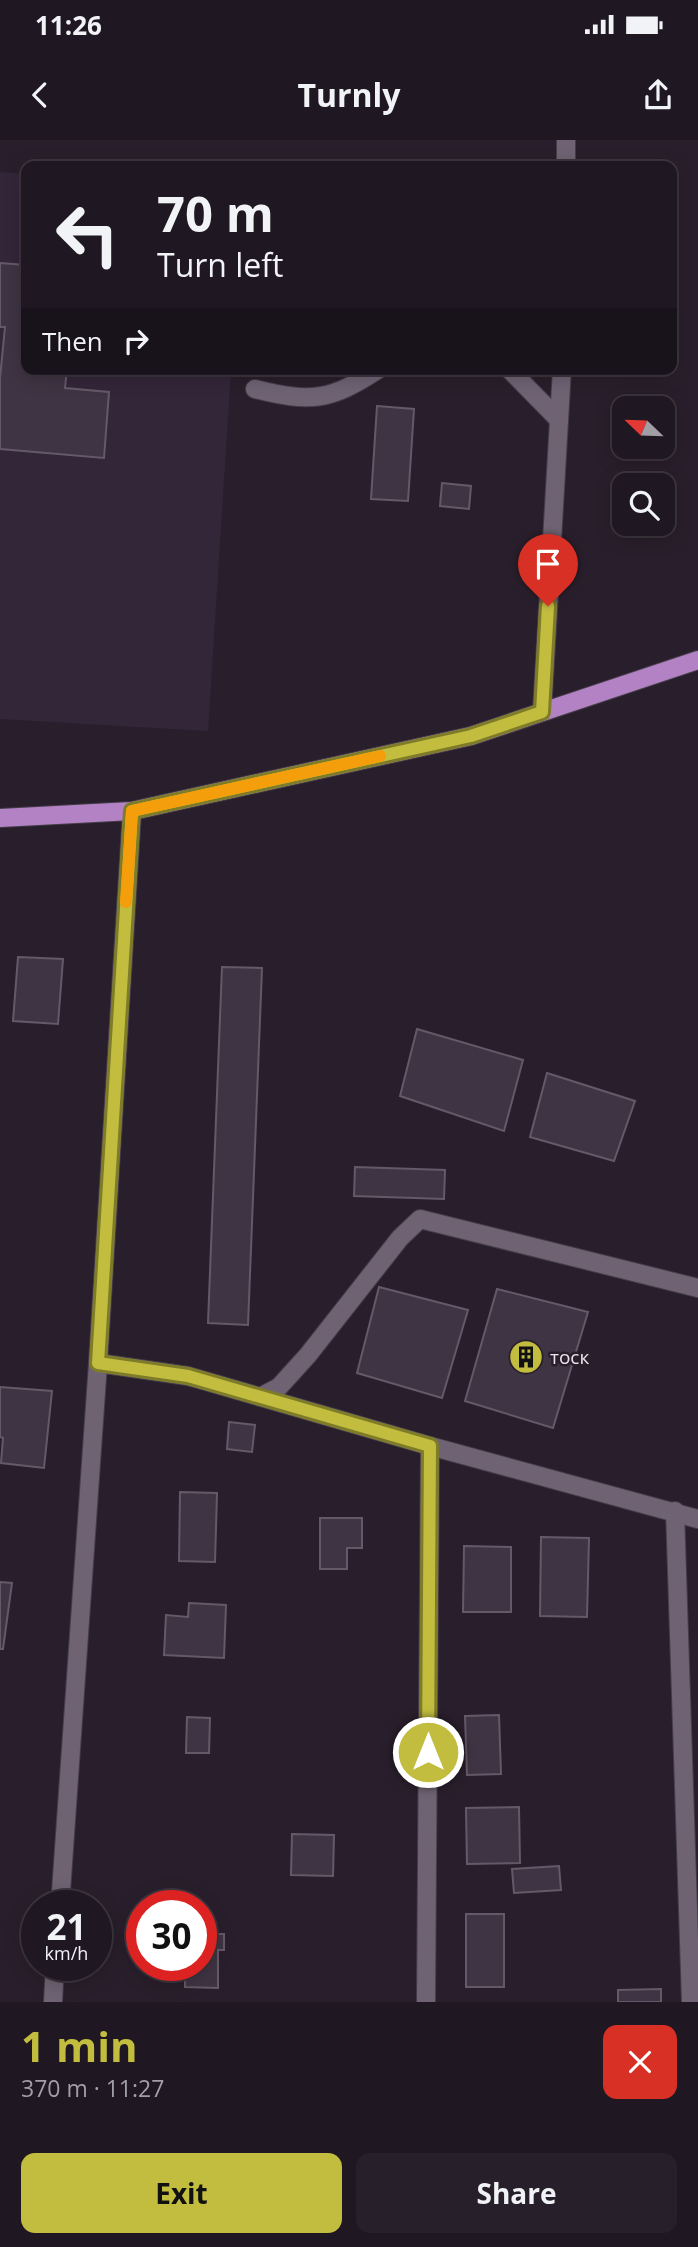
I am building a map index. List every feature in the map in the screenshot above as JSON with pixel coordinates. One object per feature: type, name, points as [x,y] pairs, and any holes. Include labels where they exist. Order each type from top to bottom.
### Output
[{"type":"main road","points":[[0,818],[132,811],[471,736],[698,660]]},
{"type":"street","points":[[566,140],[566,161]]},
{"type":"street","points":[[255,389],[289,398],[326,397],[370,375]]},
{"type":"street","points":[[515,375],[559,420]]},
{"type":"street","points":[[542,712],[562,375]]},
{"type":"street","points":[[61,1890],[98,1363],[132,811]]},
{"type":"street","points":[[260,1397],[279,1387],[308,1355],[400,1238],[420,1219],[698,1289]]},
{"type":"street","points":[[98,1363],[188,1376],[698,1519]]},
{"type":"street","points":[[426,2002],[430,1446]]},
{"type":"street","points":[[675,1511],[691,2002]]},
{"type":"street","points":[[53,2002],[54,1981]]},
{"type":"shaded area","points":[[0,172],[21,174],[21,375],[231,375],[208,731],[0,719]]},
{"type":"building","points":[[0,263],[21,265],[21,375],[66,375],[65,388],[109,392],[104,458],[0,449],[0,378],[5,327],[0,327]]},
{"type":"building","points":[[377,406],[414,409],[408,501],[371,499]]},
{"type":"building","points":[[442,483],[471,486],[469,509],[440,506]]},
{"type":"building","points":[[18,957],[63,959],[58,1024],[13,1021]]},
{"type":"building","points":[[222,967],[262,968],[248,1325],[208,1323]]},
{"type":"building","points":[[417,1029],[523,1060],[504,1131],[400,1096]]},
{"type":"building","points":[[547,1073],[635,1101],[614,1161],[530,1137]]},
{"type":"building","points":[[355,1167],[445,1170],[444,1199],[354,1196]]},
{"type":"building","points":[[379,1287],[468,1310],[442,1398],[357,1373]]},
{"type":"building","name":"тоск","points":[[497,1289],[588,1312],[553,1428],[465,1401]]},
{"type":"building","points":[[0,1387],[52,1391],[44,1468],[1,1463],[3,1438],[0,1437]]},
{"type":"building","points":[[229,1422],[255,1425],[252,1452],[227,1449]]},
{"type":"building","points":[[180,1492],[217,1493],[215,1562],[179,1561]]},
{"type":"building","points":[[320,1518],[362,1518],[362,1548],[347,1548],[347,1569],[320,1569]]},
{"type":"building","points":[[541,1537],[589,1538],[587,1617],[540,1616]]},
{"type":"building","points":[[464,1546],[511,1547],[511,1612],[463,1612]]},
{"type":"building","points":[[0,1582],[12,1583],[3,1649],[0,1649]]},
{"type":"building","points":[[189,1603],[226,1605],[224,1658],[164,1655],[166,1615],[188,1617]]},
{"type":"building","points":[[499,1715],[501,1774],[467,1775],[465,1716]]},
{"type":"building","points":[[187,1717],[210,1718],[209,1753],[186,1753]]},
{"type":"building","points":[[519,1807],[520,1863],[467,1864],[466,1808]]},
{"type":"building","points":[[292,1834],[334,1835],[333,1876],[291,1875]]},
{"type":"building","points":[[559,1866],[561,1890],[514,1893],[512,1869]]},
{"type":"building","points":[[466,1914],[504,1914],[504,1987],[466,1987]]},
{"type":"building","points":[[217,1934],[224,1934],[224,1950],[218,1950],[218,1988],[185,1987],[185,1981],[217,1981]]},
{"type":"building","points":[[661,1989],[661,2002],[618,2002],[618,1990]]},
{"type":"slow traffic","points":[[126,902],[132,811],[380,756]]},
{"type":"place","name":"тоск","points":[[526,1357]]},
{"type":"route","points":[[428,1752],[430,1446],[188,1376],[98,1363],[132,811],[471,736],[542,712],[548,606]]}]
